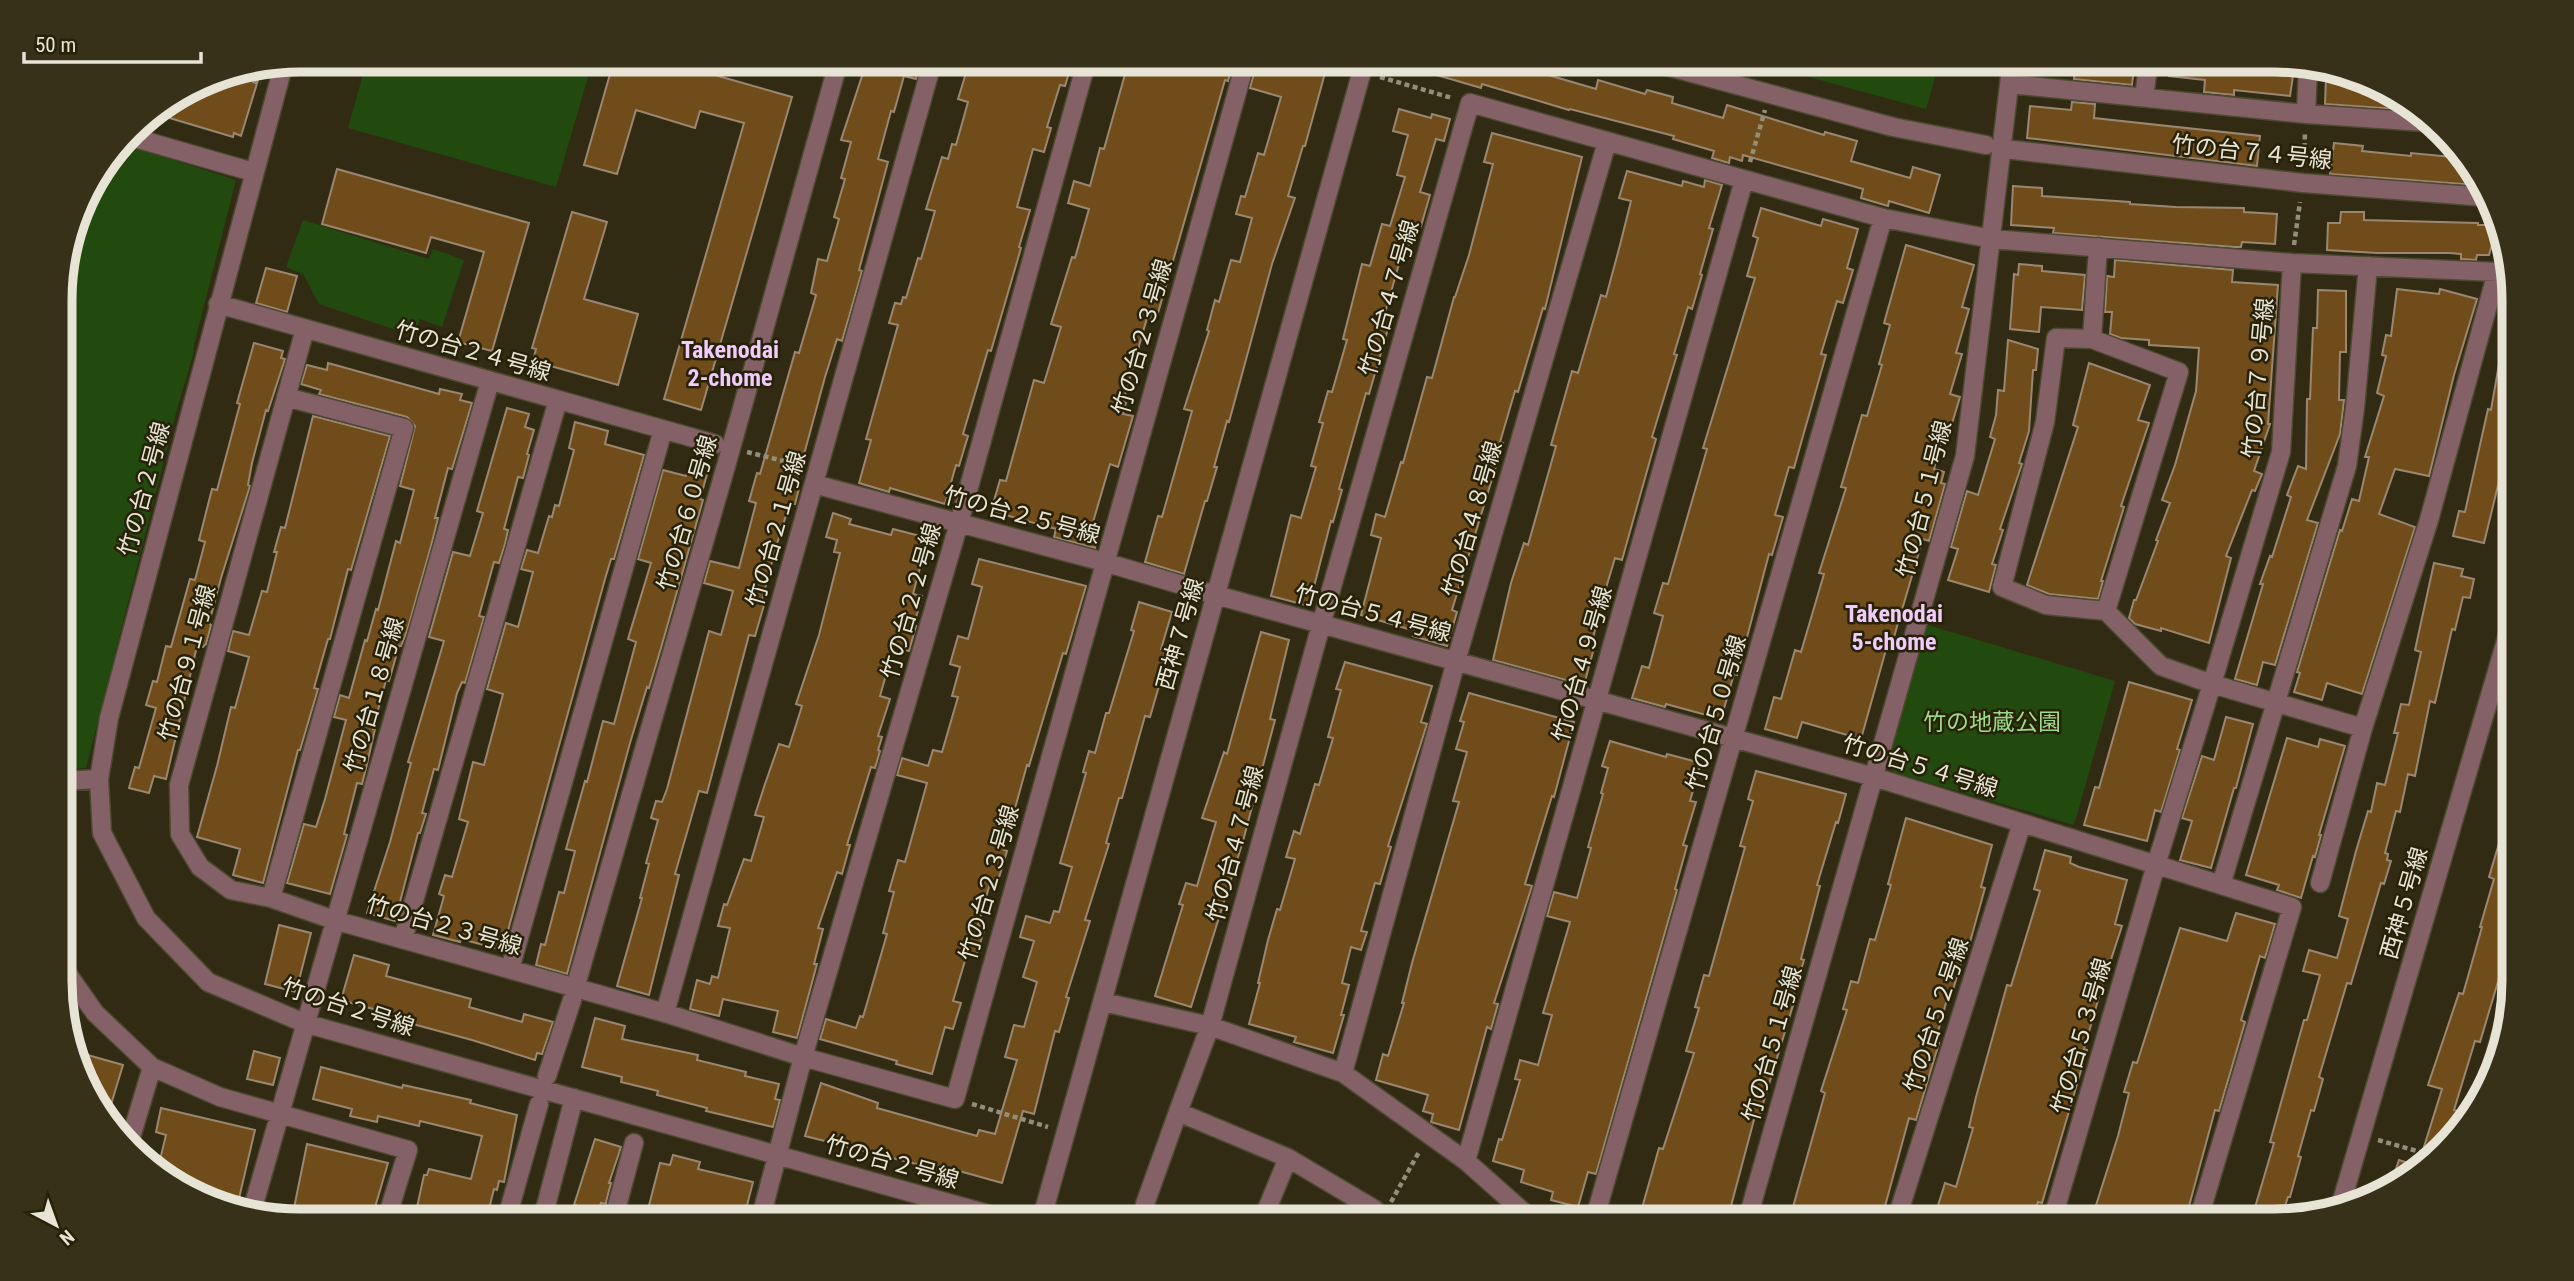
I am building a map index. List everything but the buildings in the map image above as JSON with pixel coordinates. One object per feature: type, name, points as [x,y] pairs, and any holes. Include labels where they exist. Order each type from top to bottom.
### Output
[{"type":"street","name":"竹の台６０号線","points":[[578,978],[723,446],[835,72]]},
{"type":"street","name":"竹の台２１号線","points":[[665,1013],[930,72]]},
{"type":"street","name":"竹の台２２号線","points":[[763,1209],[803,1056],[959,523],[1084,72]]},
{"type":"street","name":"竹の台２３号線","points":[[334,920],[665,1013],[955,1099],[1243,72]]},
{"type":"street","name":"西神７号線","points":[[1044,1209],[1361,72]]},
{"type":"street","points":[[1688,72],[1892,127],[1986,145]]},
{"type":"street","name":"竹の台５１号線","points":[[1750,1209],[1965,456],[2011,72]]},
{"type":"street","points":[[2144,97],[2147,72]]},
{"type":"street","name":"竹の台２号線","points":[[281,73],[108,718],[99,779],[102,833],[146,918],[208,982],[304,1023],[970,1209]]},
{"type":"street","points":[[2306,114],[2308,74]]},
{"type":"street","points":[[2010,83],[2306,114],[2404,113]]},
{"type":"street","points":[[1470,103],[1883,218],[1992,239],[2292,263],[2497,272],[2429,520],[2363,728],[2320,883]]},
{"type":"street","name":"竹の台４７号線","points":[[1145,1204],[1210,1026],[1470,103]]},
{"type":"street","points":[[138,139],[253,172]]},
{"type":"street","name":"竹の台４８号線","points":[[1343,1073],[1456,662],[1607,142]]},
{"type":"street","name":"竹の台７４号線","points":[[2013,150],[2303,183],[2477,196]]},
{"type":"street","name":"竹の台４９号線","points":[[1466,1161],[1744,180]]},
{"type":"street","name":"竹の台５０号線","points":[[1598,1209],[1883,218]]},
{"type":"street","points":[[2092,339],[2098,247]]},
{"type":"street","name":"竹の台７９号線","points":[[2156,864],[2213,684],[2281,452],[2292,263]]},
{"type":"street","points":[[2221,885],[2347,466],[2368,267]]},
{"type":"street","name":"竹の台２４号線","points":[[218,304],[723,446]]},
{"type":"street","name":"竹の台９１号線","points":[[305,329],[179,785],[180,834],[200,867],[231,890],[271,898],[334,920]]},
{"type":"street","points":[[2106,611],[2179,372],[2092,339],[2056,338],[2045,422],[2002,587],[2046,605],[2106,611],[2161,666],[2363,728]]},
{"type":"street","name":"竹の台１８号線","points":[[254,1204],[490,381]]},
{"type":"street","points":[[271,898],[404,428],[286,397]]},
{"type":"street","points":[[403,939],[558,400]]},
{"type":"street","points":[[510,969],[663,430]]},
{"type":"street","name":"竹の台２５号線","points":[[816,477],[959,523],[1104,562],[1216,596]]},
{"type":"street","name":"竹の台５４号線","points":[[1216,596],[1874,777],[2291,907],[2203,1209]]},
{"type":"street","name":"西神５号線","points":[[2343,1198],[2502,658]]},
{"type":"street","points":[[72,780],[99,779]]},
{"type":"street","name":"竹の台５２号線","points":[[1900,1209],[2022,823]]},
{"type":"street","name":"竹の台５３号線","points":[[2055,1209],[2156,864]]},
{"type":"street","points":[[72,982],[94,1013],[152,1067],[220,1097],[408,1150],[390,1209]]},
{"type":"street","points":[[547,1076],[572,1000]]},
{"type":"street","points":[[1102,1002],[1210,1026],[1343,1073],[1466,1161],[1520,1209]]},
{"type":"street","points":[[132,1135],[152,1067]]},
{"type":"street","points":[[545,1209],[574,1098]]},
{"type":"street","points":[[510,1209],[539,1104]]},
{"type":"street","points":[[1178,1112],[1288,1158],[1374,1209]]},
{"type":"street","points":[[616,1209],[634,1143]]},
{"type":"street","points":[[1267,1209],[1288,1158]]},
{"type":"path","points":[[1380,72],[1470,103]]},
{"type":"path","points":[[245,79],[277,88]]},
{"type":"path","points":[[1744,180],[1770,94]]},
{"type":"path","points":[[723,446],[816,477]]},
{"type":"path","points":[[955,1099],[1066,1133]]},
{"type":"path","points":[[1389,1209],[1429,1135]]},
{"type":"path","points":[[2361,1135],[2425,1153]]},
{"type":"green space","points":[[364,72],[590,72],[556,187],[348,128]]},
{"type":"green space","points":[[1794,72],[1937,72],[1926,109]]},
{"type":"green space","points":[[130,147],[236,180],[86,768],[72,769],[72,284],[76,255],[89,212],[110,173]]},
{"type":"green space","points":[[303,220],[429,259],[433,249],[464,260],[442,327],[420,319],[414,336],[319,304],[303,274],[286,267]]},
{"type":"green space","name":"竹の地蔵公園","points":[[1925,624],[2115,681],[2074,825],[1893,772],[1887,762]]},
{"type":"district","name":"Takenodai 2-chome","points":[[730,364]]},
{"type":"district","name":"Takenodai 5-chome","points":[[1894,628]]}]
